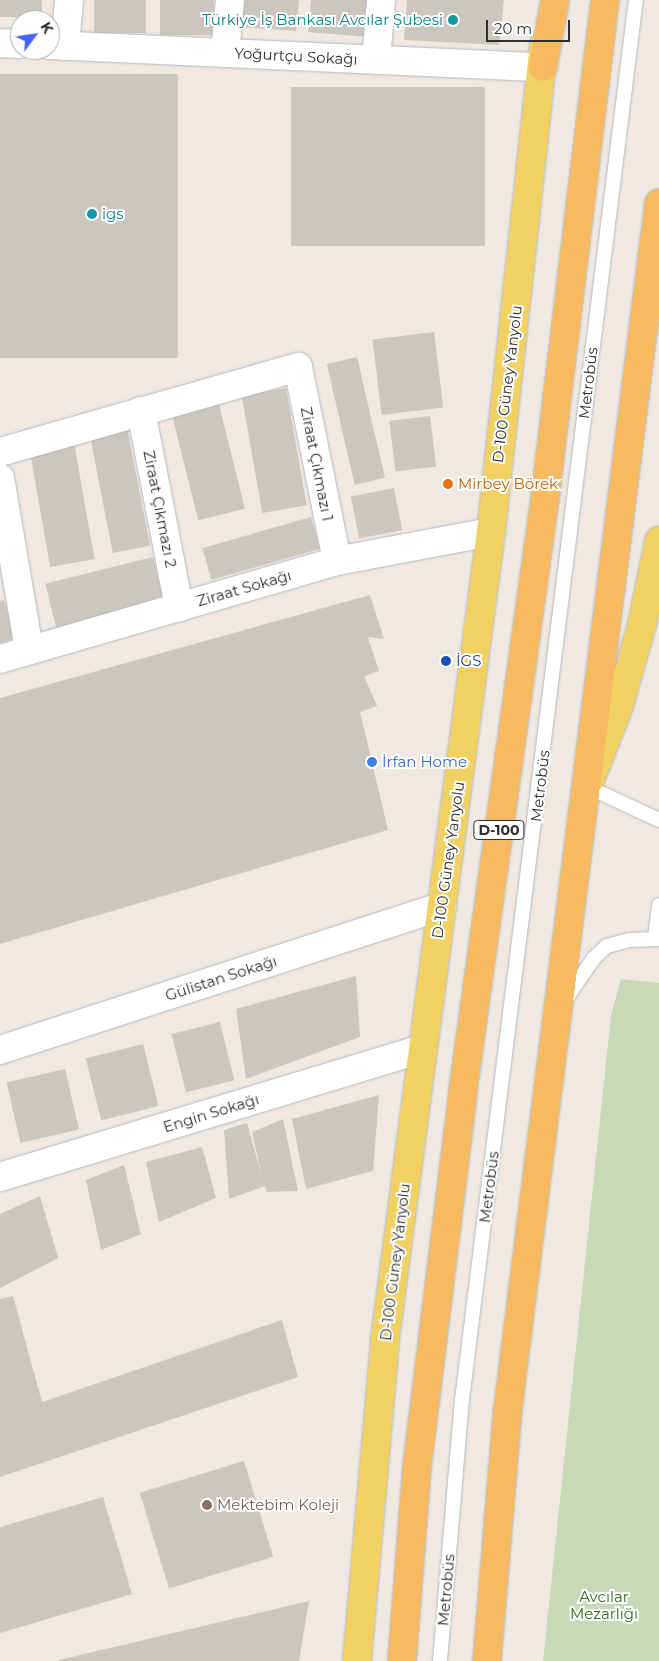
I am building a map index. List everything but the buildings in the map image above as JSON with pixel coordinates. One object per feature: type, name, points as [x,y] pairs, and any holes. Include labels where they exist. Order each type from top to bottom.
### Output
[{"type":"highway","points":[[542,67],[555,0]]},
{"type":"highway","name":"D-100","points":[[402,1661],[420,1437],[464,1080],[547,479],[606,0]]},
{"type":"highway","points":[[487,1661],[508,1408],[561,1007],[659,203]]},
{"type":"main road","name":"D-100 Güney Yanyolu","points":[[357,1661],[385,1339],[491,532],[548,0]]},
{"type":"main road","points":[[588,786],[620,706],[642,624],[659,541]]},
{"type":"street","points":[[60,34],[69,0]]},
{"type":"street","points":[[225,53],[230,0]]},
{"type":"street","points":[[376,60],[381,0]]},
{"type":"street","name":"Yoğurtçu Sokağı","points":[[60,46],[542,67]]},
{"type":"street","name":"Ziraat Çıkmazı 1","points":[[141,412],[298,367],[337,561]]},
{"type":"street","points":[[0,452],[141,412]]},
{"type":"street","name":"Ziraat Çıkmazı 2","points":[[141,412],[179,607]]},
{"type":"street","points":[[0,478],[29,650]]},
{"type":"street","name":"Ziraat Sokağı","points":[[0,659],[337,561],[491,532]]},
{"type":"street","name":"Gülistan Sokağı","points":[[0,1050],[442,906]]},
{"type":"street","name":"Engin Sokağı","points":[[0,1177],[422,1049]]},
{"type":"lane","name":"Metrobüs","points":[[440,1661],[462,1400],[636,0]]},
{"type":"lane","points":[[588,786],[659,820]]},
{"type":"lane","points":[[561,1007],[594,958],[607,946],[629,940],[657,938],[659,905]]},
{"type":"green space","name":"Avcılar Mezarlığı","points":[[621,979],[659,983],[659,1661],[543,1661],[611,1015]]},
{"type":"place","name":"Türkiye İş Bankası Avcılar Şubesi","points":[[453,20]]},
{"type":"place","name":"igs","points":[[92,214]]},
{"type":"place","name":"Mirbey Börek","points":[[448,484]]},
{"type":"place","name":"İGS","points":[[446,661]]},
{"type":"place","name":"İrfan Home","points":[[372,762]]},
{"type":"place","name":"Mektebim Koleji","points":[[207,1505]]}]
